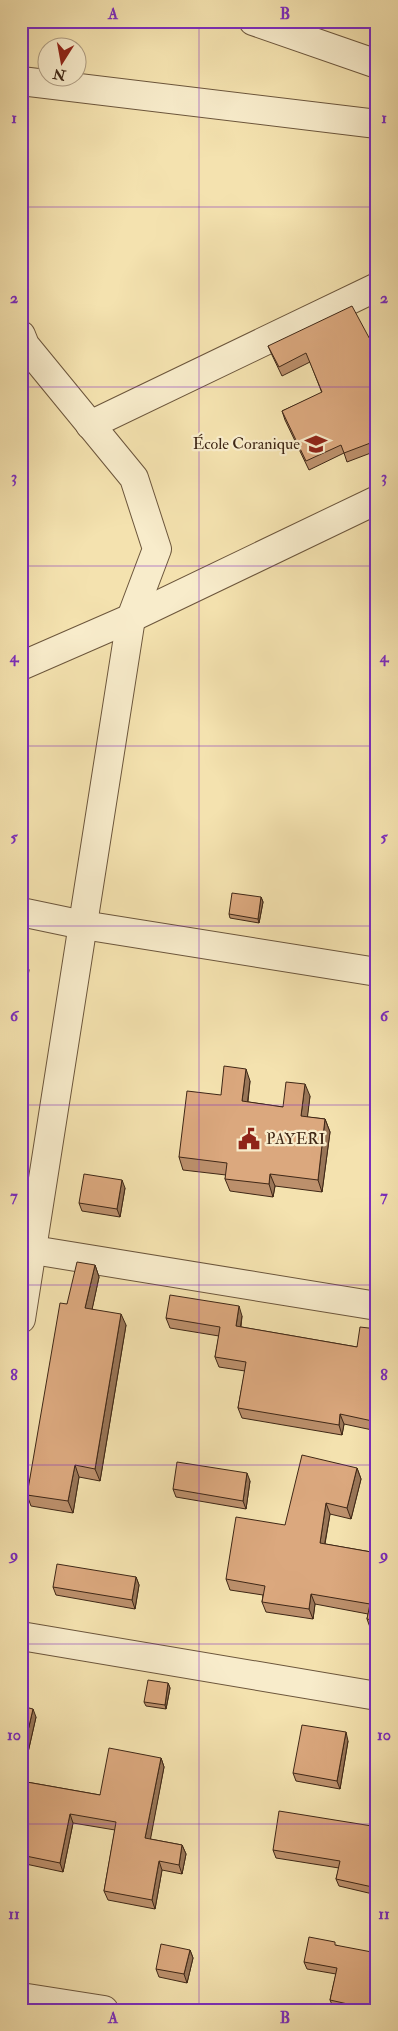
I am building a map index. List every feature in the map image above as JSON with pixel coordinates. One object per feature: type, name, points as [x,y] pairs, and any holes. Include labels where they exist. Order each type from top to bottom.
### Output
[{"type":"street","points":[[254,21],[377,64]]},
{"type":"street","points":[[21,81],[377,124]]},
{"type":"street","points":[[90,425],[377,287]]},
{"type":"street","points":[[21,1320],[27,1249],[83,925],[131,618],[157,549],[134,478],[22,341]]},
{"type":"street","points":[[21,666],[131,618],[377,500]]},
{"type":"street","points":[[21,912],[83,925],[377,972]]},
{"type":"street","points":[[27,1249],[377,1306]]},
{"type":"street","points":[[21,1636],[377,1696]]},
{"type":"street","points":[[21,1996],[104,2010]]},
{"type":"building","points":[[352,306],[377,354],[377,437],[372,439],[373,442],[344,453],[341,445],[306,461],[282,411],[322,392],[306,353],[279,367],[268,346]]},
{"type":"building","points":[[232,893],[261,897],[258,919],[229,914]]},
{"type":"building","points":[[21,959],[25,959],[21,985]]},
{"type":"building","points":[[224,1066],[246,1069],[242,1101],[283,1107],[286,1082],[305,1084],[301,1116],[325,1119],[318,1180],[270,1174],[269,1184],[225,1179],[227,1163],[179,1157],[187,1091],[221,1095]]},
{"type":"building","points":[[84,1174],[122,1180],[117,1209],[79,1203]]},
{"type":"building","points":[[77,1262],[95,1265],[85,1308],[121,1314],[95,1469],[75,1465],[68,1501],[27,1495],[60,1303],[67,1304]]},
{"type":"building","points":[[170,1295],[239,1306],[236,1326],[357,1347],[360,1327],[377,1329],[377,1422],[340,1414],[339,1425],[238,1408],[246,1362],[215,1357],[220,1327],[166,1318]]},
{"type":"building","points":[[302,1455],[357,1468],[347,1508],[326,1503],[320,1543],[377,1553],[377,1621],[367,1619],[370,1604],[311,1594],[309,1609],[262,1602],[265,1586],[226,1579],[236,1517],[285,1525]]},
{"type":"building","points":[[177,1462],[247,1473],[243,1501],[173,1489]]},
{"type":"building","points":[[57,1564],[136,1577],[132,1600],[53,1587]]},
{"type":"building","points":[[148,1680],[168,1683],[165,1705],[144,1702]]},
{"type":"building","points":[[21,1706],[33,1709],[21,1761]]},
{"type":"building","points":[[302,1725],[346,1732],[337,1781],[293,1773]]},
{"type":"building","points":[[109,1748],[161,1758],[145,1838],[182,1845],[179,1865],[159,1861],[152,1900],[104,1891],[116,1822],[70,1814],[60,1863],[21,1855],[21,1781],[100,1795]]},
{"type":"building","points":[[377,1801],[377,1888],[336,1879],[340,1861],[273,1850],[279,1811],[372,1826]]},
{"type":"building","points":[[309,1937],[335,1942],[335,1945],[377,1953],[377,1974],[370,2009],[330,2000],[337,1968],[304,1962]]},
{"type":"building","points":[[161,1944],[190,1950],[184,1974],[156,1969]]},
{"type":"place","name":"École Coranique","points":[[316,444]]},
{"type":"place","name":"PAYERI","points":[[249,1139]]}]
